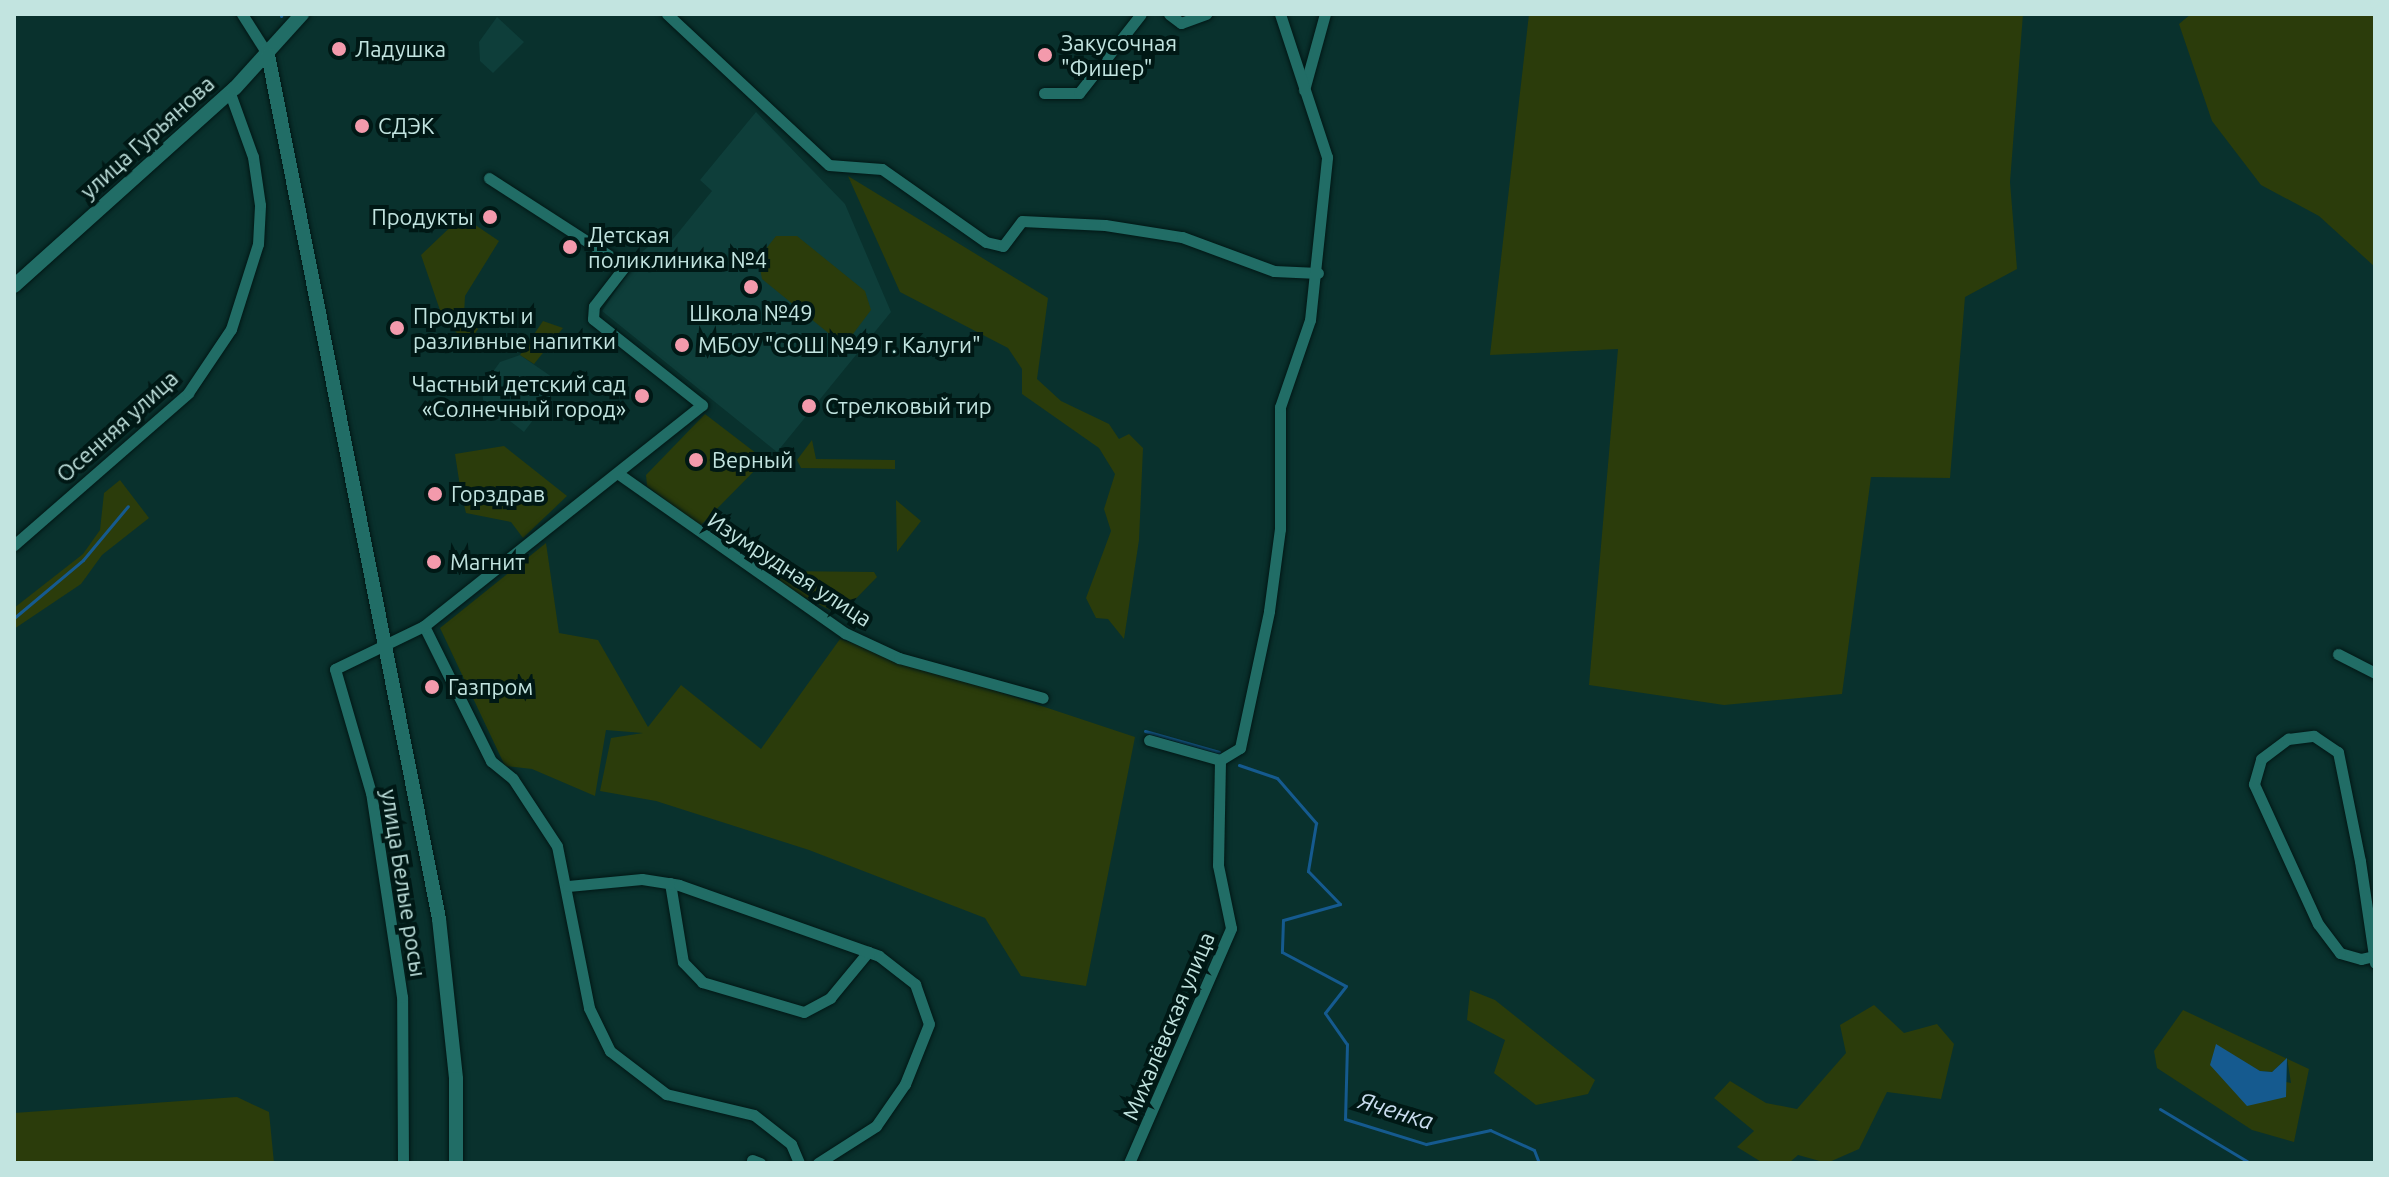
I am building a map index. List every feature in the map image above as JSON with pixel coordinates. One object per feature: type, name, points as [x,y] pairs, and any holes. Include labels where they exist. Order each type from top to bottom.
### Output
[{"type":"main road","name":"улица Гурьянова","points":[[14,286],[230,93],[268,55],[302,14]]},
{"type":"main road","points":[[268,55],[382,644],[439,919],[456,1079],[456,1163]]},
{"type":"street","points":[[242,14],[268,55]]},
{"type":"street","points":[[667,14],[709,56],[732,68],[789,134],[829,165],[882,169],[986,242],[1003,246],[1022,221],[1091,224],[1182,237],[1274,271],[1318,273]]},
{"type":"street","points":[[1044,93],[1079,93],[1141,14]]},
{"type":"street","points":[[1169,14],[1181,23],[1206,14]]},
{"type":"street","points":[[1149,740],[1220,760],[1240,748],[1280,529],[1280,407],[1310,320],[1318,273],[1327,157],[1280,14]]},
{"type":"street","points":[[1304,94],[1325,14]]},
{"type":"street","name":"Осенняя улица","points":[[14,545],[188,393],[231,329],[258,244],[260,205],[253,157],[230,93]]},
{"type":"street","points":[[382,644],[424,626],[620,475],[702,405],[593,319],[594,306],[625,266],[489,178]]},
{"type":"street","name":"Изумрудная улица","points":[[620,475],[845,633],[899,658],[1043,698]]},
{"type":"street","points":[[424,626],[491,761],[513,779],[557,846],[568,886],[589,1008],[610,1051],[666,1094],[754,1115],[791,1144],[799,1163]]},
{"type":"street","name":"улица Белые росы","points":[[382,644],[335,669],[371,793],[402,997],[403,1163]]},
{"type":"street","points":[[2338,654],[2375,673]]},
{"type":"street","points":[[2314,736],[2338,752],[2375,959],[2340,953],[2318,924],[2254,784],[2261,759],[2288,739],[2314,736]]},
{"type":"street","name":"Михалёвская улица","points":[[1129,1163],[1231,928],[1218,865],[1220,760]]},
{"type":"street","points":[[568,886],[670,883],[868,952],[915,984],[928,1011],[927,1038],[876,1126],[818,1163]]},
{"type":"street","points":[[670,883],[683,962],[702,982],[804,1012],[830,998],[868,952]]},
{"type":"shaded area","points":[[497,17],[524,42],[493,73],[480,61],[479,42]]},
{"type":"shaded area","name":"Школа №49","points":[[756,112],[845,204],[891,312],[777,452],[602,311],[642,252],[660,237],[669,244],[712,191],[700,180]]},
{"type":"shaded area","points":[[520,355],[552,377],[555,391],[524,432],[483,400],[482,387],[500,362]]},
{"type":"green space","points":[[1529,14],[2023,14],[2010,182],[2017,269],[1965,297],[1950,478],[1871,477],[1842,694],[1724,705],[1589,685],[1618,349],[1490,355]]},
{"type":"green space","points":[[2191,14],[2375,14],[2375,267],[2319,216],[2261,185],[2212,121],[2179,24]]},
{"type":"green space","points":[[848,176],[1048,298],[1037,379],[1061,401],[1109,424],[1119,439],[1129,434],[1143,448],[1139,540],[1124,639],[1108,619],[1096,618],[1086,598],[1111,531],[1104,509],[1115,474],[1099,448],[1022,394],[1022,369],[1008,348],[900,292]]},
{"type":"green space","points":[[462,216],[499,241],[465,296],[464,315],[478,329],[468,344],[443,319],[421,255]]},
{"type":"green space","points":[[776,236],[797,236],[865,291],[871,310],[853,334],[832,336],[762,279],[758,259]]},
{"type":"green space","points":[[543,321],[563,328],[534,364],[520,355]]},
{"type":"green space","points":[[705,414],[765,460],[700,526],[647,486],[646,475]]},
{"type":"green space","points":[[812,440],[816,459],[895,460],[895,469],[801,468],[797,460]]},
{"type":"green space","points":[[504,446],[567,496],[523,538],[511,522],[466,513],[461,493],[455,454]]},
{"type":"green space","points":[[120,480],[149,518],[102,555],[81,584],[14,629],[14,608],[83,554],[100,530],[104,493]]},
{"type":"green space","points":[[896,500],[921,521],[897,552]]},
{"type":"green space","points":[[546,543],[559,633],[598,640],[648,727],[681,685],[761,749],[840,639],[1135,737],[1086,986],[1021,976],[985,918],[809,850],[656,801],[600,791],[611,738],[643,733],[606,730],[595,796],[532,769],[505,766],[440,628]]},
{"type":"green space","points":[[780,571],[874,572],[877,577],[840,615],[771,580]]},
{"type":"green space","points":[[1470,990],[1495,1000],[1595,1080],[1588,1094],[1536,1105],[1494,1073],[1505,1040],[1467,1020]]},
{"type":"green space","points":[[1874,1005],[1904,1033],[1937,1024],[1954,1044],[1941,1099],[1887,1092],[1859,1149],[1827,1163],[1798,1155],[1789,1163],[1763,1163],[1737,1147],[1754,1131],[1714,1098],[1730,1081],[1766,1103],[1797,1109],[1846,1053],[1840,1025]]},
{"type":"green space","points":[[2183,1010],[2287,1058],[2272,1072],[2260,1071],[2222,1050],[2210,1065],[2291,1083],[2287,1059],[2309,1069],[2294,1142],[2252,1130],[2157,1068],[2154,1051]]},
{"type":"green space","points":[[237,1097],[269,1112],[274,1163],[14,1163],[14,1113]]},
{"type":"water","points":[[2216,1044],[2260,1071],[2272,1072],[2287,1058],[2286,1097],[2247,1106],[2210,1065]]},
{"type":"waterway","points":[[14,618],[83,560],[128,506]]},
{"type":"waterway","points":[[1145,731],[1219,752]]},
{"type":"waterway","name":"Яченка","points":[[1239,765],[1277,778],[1316,823],[1308,871],[1340,904],[1283,920],[1282,952],[1346,986],[1325,1013],[1347,1044],[1345,1119],[1426,1144],[1490,1130],[1534,1150],[1539,1163]]},
{"type":"waterway","points":[[2160,1109],[2250,1163]]},
{"type":"place","name":"Ладушка","points":[[339,49]]},
{"type":"place","name":"Закусочная \"Фишер\"","points":[[1045,55]]},
{"type":"place","name":"СДЭК","points":[[362,126]]},
{"type":"place","name":"Продукты","points":[[490,217]]},
{"type":"place","name":"Детская поликлиника №4","points":[[570,247]]},
{"type":"place","name":"Школа №49","points":[[751,287]]},
{"type":"place","name":"Продукты и разливные напитки","points":[[397,328]]},
{"type":"place","name":"МБОУ \"СОШ №49 г. Калуги\"","points":[[682,345]]},
{"type":"place","name":"Частный детский сад «Солнечный город»","points":[[642,396]]},
{"type":"place","name":"Стрелковый тир","points":[[809,406]]},
{"type":"place","name":"Верный","points":[[696,460]]},
{"type":"place","name":"Горздрав","points":[[435,494]]},
{"type":"place","name":"Магнит","points":[[434,562]]},
{"type":"place","name":"Газпром","points":[[432,687]]}]
